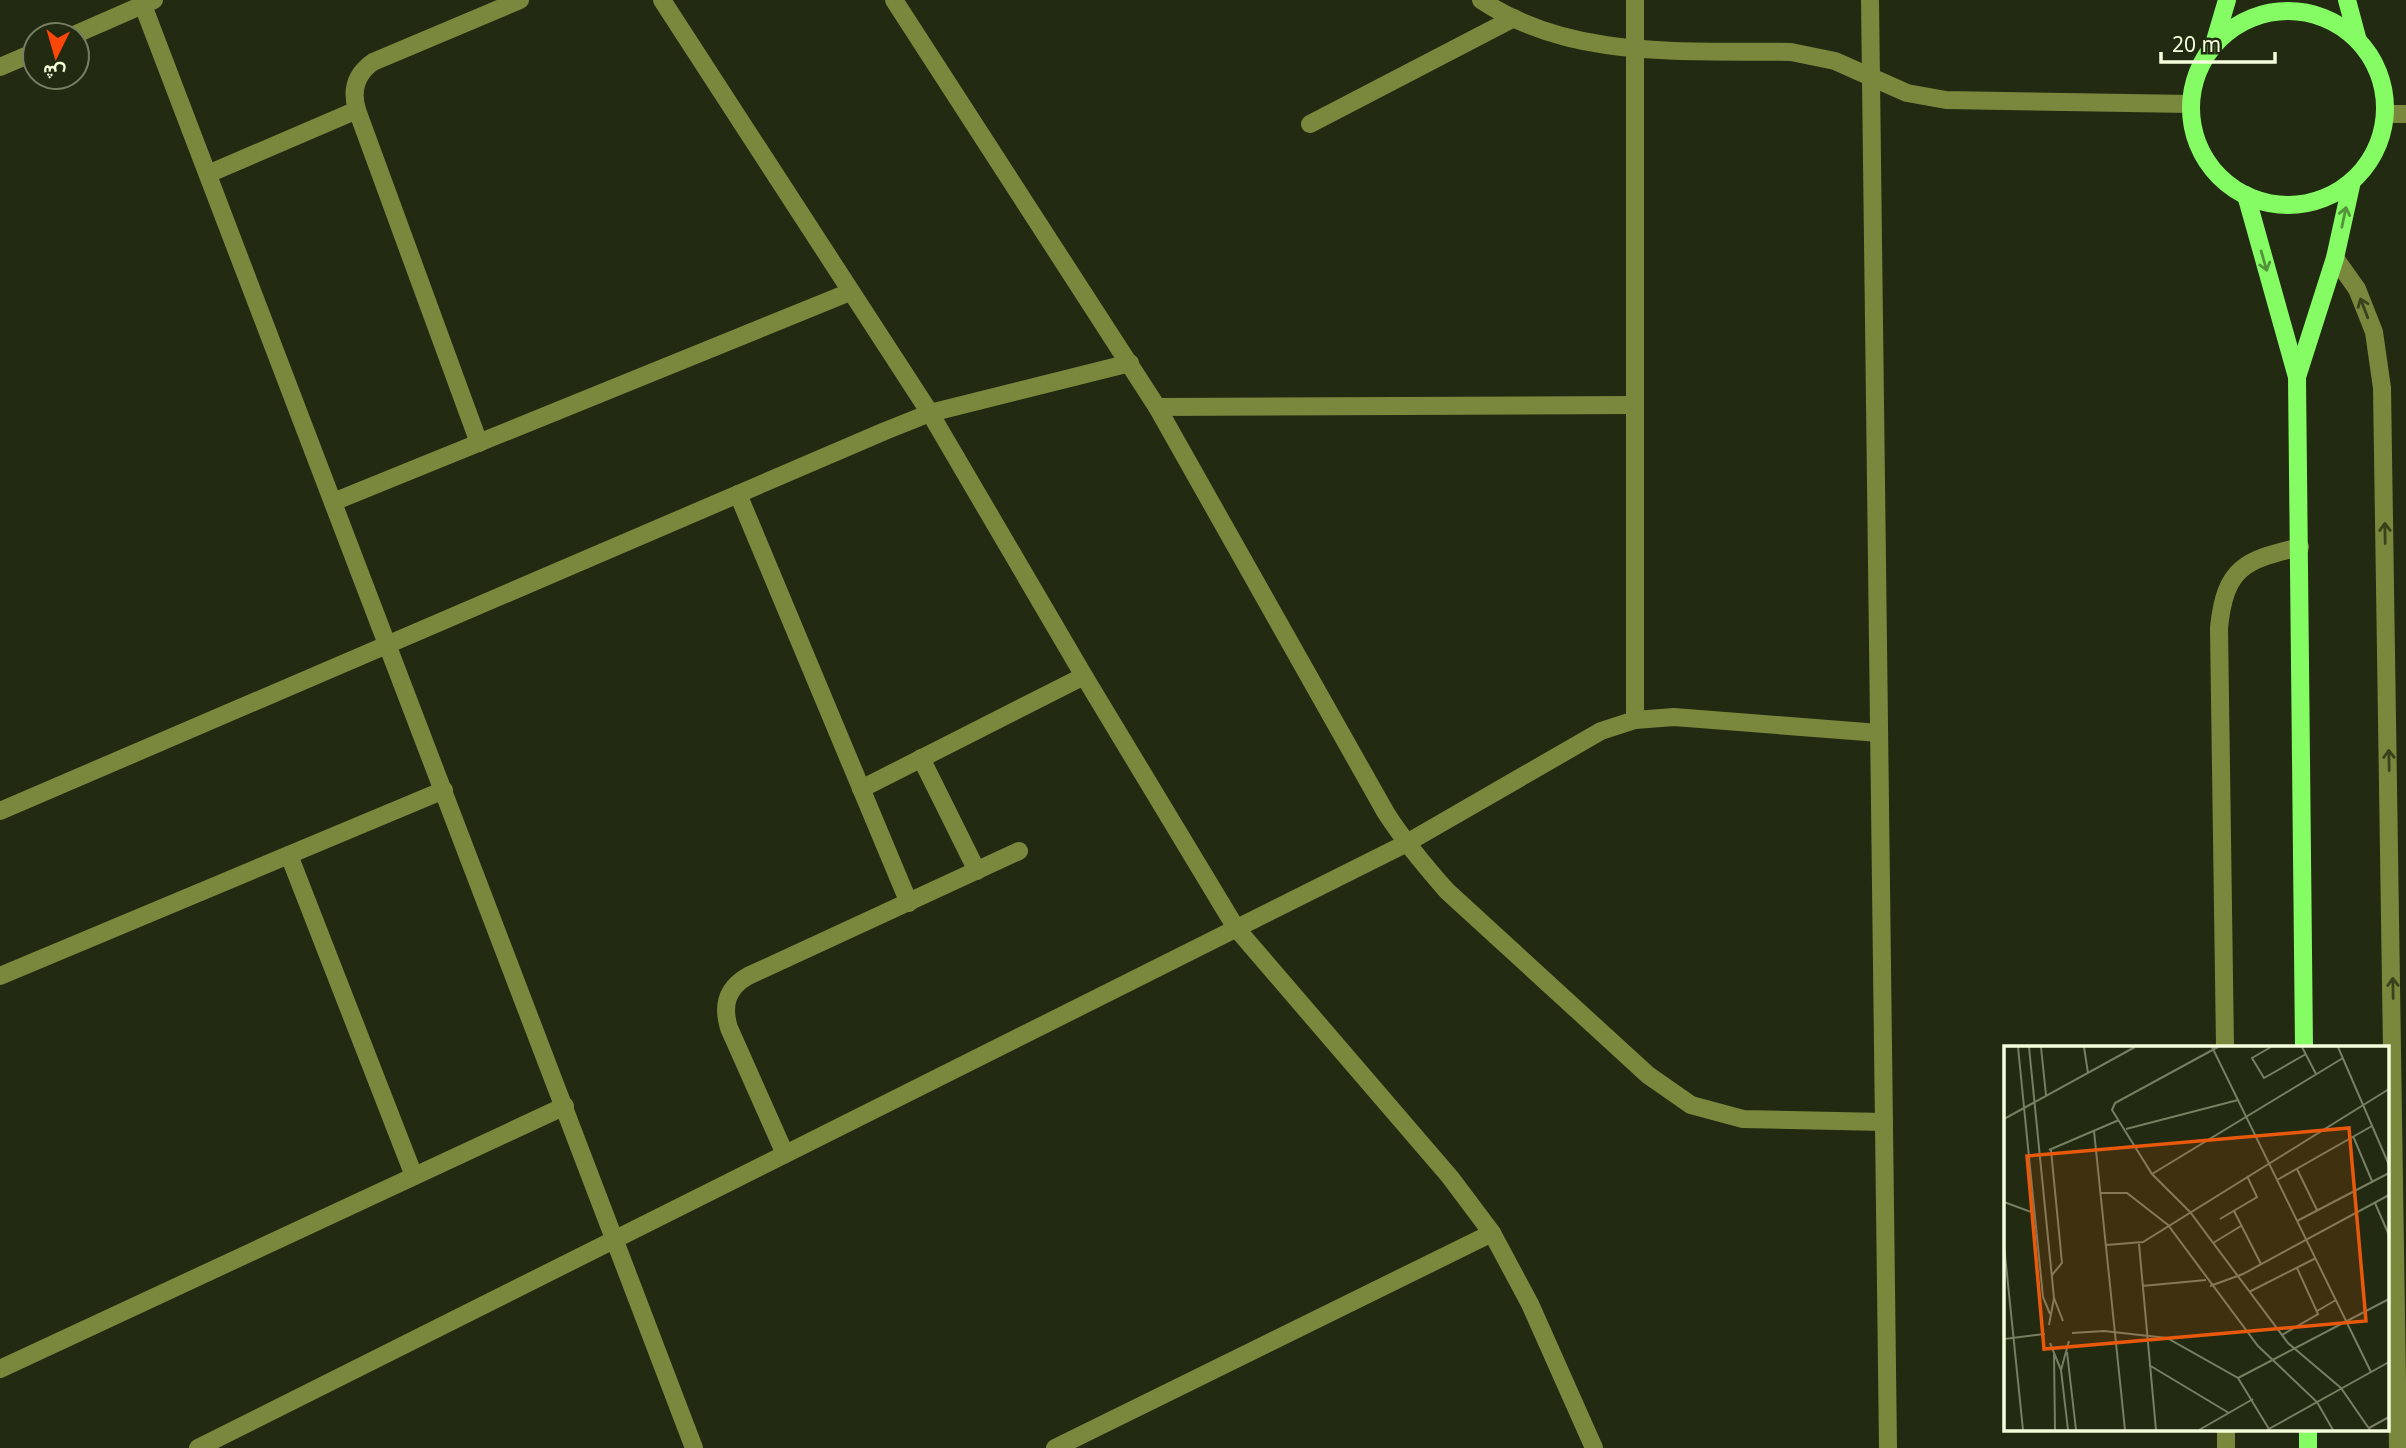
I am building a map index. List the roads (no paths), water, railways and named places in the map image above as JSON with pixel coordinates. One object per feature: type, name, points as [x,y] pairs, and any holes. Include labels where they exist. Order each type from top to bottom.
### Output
[{"type":"main road","points":[[2214,44],[2240,24],[2269,12],[2301,12],[2333,22],[2358,41],[2371,56],[2380,74],[2385,94],[2383,133],[2366,168],[2329,196],[2301,204],[2273,204],[2246,195],[2223,180],[2204,158],[2194,132],[2190,104],[2194,82],[2202,62],[2214,44],[2227,0]]},
{"type":"main road","points":[[2347,0],[2358,41]]},
{"type":"main road","points":[[2297,377],[2335,258],[2352,181]]},
{"type":"main road","points":[[2246,195],[2297,377],[2304,1046]]},
{"type":"main road","points":[[2308,1430],[2308,1448]]},
{"type":"street","points":[[479,443],[357,110],[355,88],[364,68],[373,62],[520,0]]},
{"type":"street","points":[[662,0],[930,413],[1084,676],[1237,928],[1450,1177],[1492,1233],[1530,1304],[1594,1448]]},
{"type":"street","points":[[894,0],[1157,407],[1405,844],[1457,900],[1648,1075],[1691,1105],[1743,1119],[1884,1122]]},
{"type":"street","points":[[1481,0],[1514,19],[1586,43],[1635,49],[1791,52],[1835,61],[1908,93],[1946,100],[2190,104]]},
{"type":"street","points":[[1635,0],[1635,720]]},
{"type":"street","points":[[1870,0],[1888,1448]]},
{"type":"street","points":[[91,27],[146,2],[208,174],[694,1448]]},
{"type":"street","points":[[1310,124],[1514,19]]},
{"type":"street","points":[[0,68],[21,58]]},
{"type":"street","points":[[208,174],[357,110]]},
{"type":"street","points":[[2385,114],[2406,114]]},
{"type":"street","points":[[2335,258],[2357,289],[2374,332],[2382,388],[2400,1024],[2398,1448]]},
{"type":"street","points":[[333,502],[850,292]]},
{"type":"street","points":[[0,811],[930,413],[1130,363]]},
{"type":"street","points":[[1157,407],[1635,405]]},
{"type":"street","points":[[738,494],[909,903]]},
{"type":"street","points":[[2225,1046],[2219,628],[2221,604],[2230,582],[2245,565],[2262,556],[2300,547]]},
{"type":"street","points":[[861,789],[1084,676]]},
{"type":"street","points":[[198,1448],[1405,844],[1590,737],[1635,720],[1674,717],[1879,733]]},
{"type":"street","points":[[922,758],[977,871]]},
{"type":"street","points":[[0,976],[444,790]]},
{"type":"street","points":[[785,1154],[729,1028],[725,1014],[726,1001],[731,990],[748,976],[1019,851]]},
{"type":"street","points":[[289,855],[414,1176]]},
{"type":"street","points":[[0,1369],[565,1106]]},
{"type":"street","points":[[1055,1448],[1492,1233]]},
{"type":"street","points":[[2226,1430],[2226,1448]]}]
